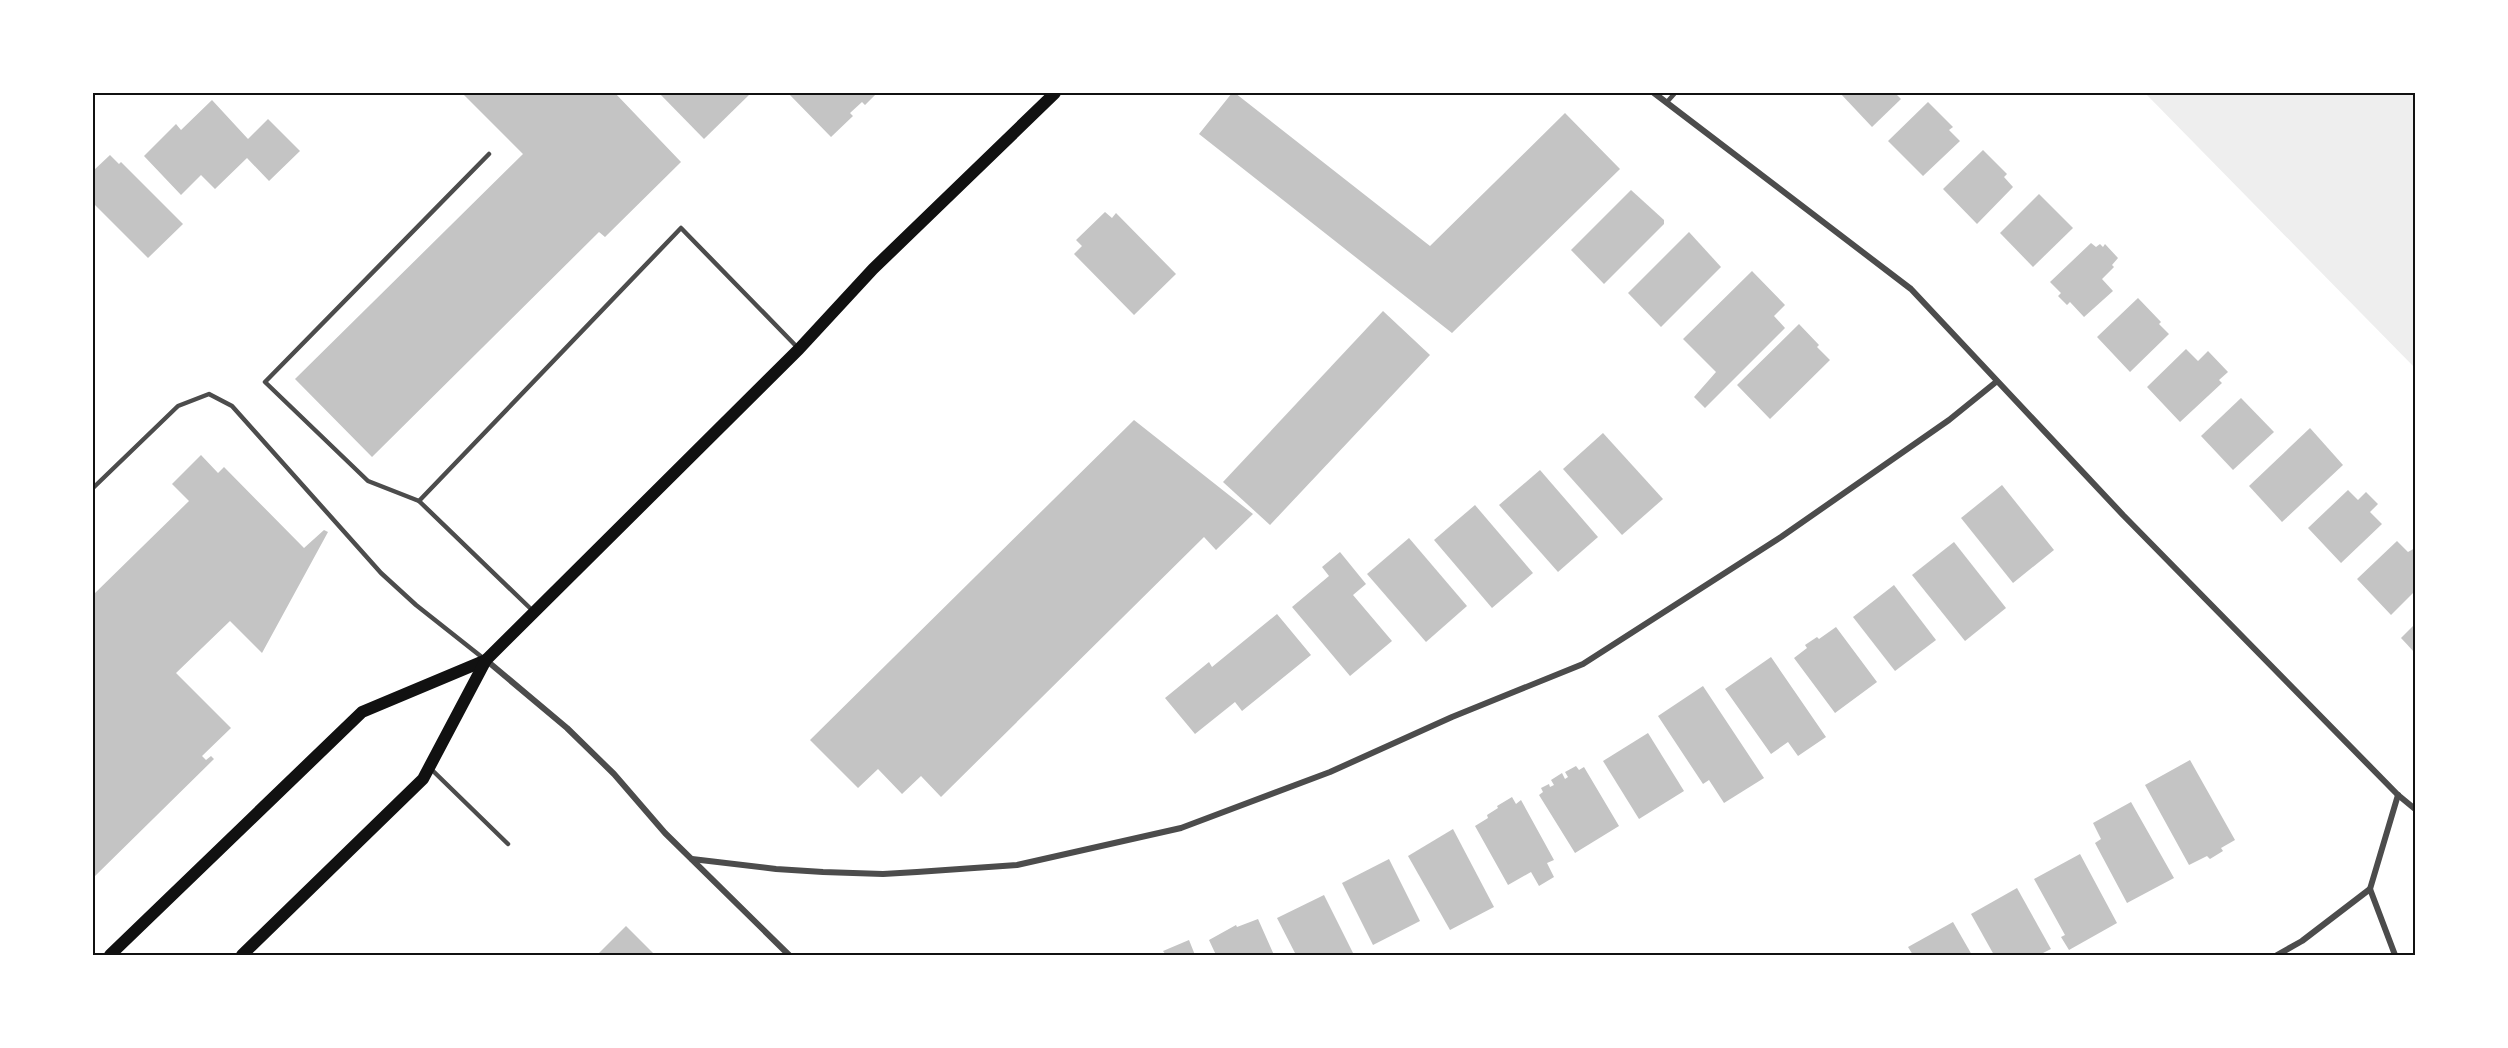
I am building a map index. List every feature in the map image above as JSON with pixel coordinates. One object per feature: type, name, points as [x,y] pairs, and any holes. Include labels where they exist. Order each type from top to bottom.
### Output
[{"type":"main road","points":[[242,955],[423,779],[486,660],[799,349],[873,269],[1055,93]]},
{"type":"main road","points":[[110,955],[362,712],[486,660]]},
{"type":"street","points":[[1654,93],[1911,289],[2132,524],[2398,795],[2415,809]]},
{"type":"street","points":[[692,859],[811,871],[883,874],[917,872],[1017,865],[1181,828],[1330,772],[1452,717],[1583,664],[1781,537],[1949,420],[1996,382]]},
{"type":"street","points":[[486,660],[567,728],[614,774],[665,833],[789,955]]},
{"type":"street","points":[[2277,955],[2302,942],[2370,889],[2398,795]]},
{"type":"street","points":[[2370,889],[2395,955]]},
{"type":"lane","points":[[1667,102],[1675,93]]},
{"type":"lane","points":[[489,153],[265,382],[368,481],[419,501],[534,612]]},
{"type":"lane","points":[[419,501],[681,228],[799,349]]},
{"type":"lane","points":[[93,488],[178,406],[210,394],[232,406],[381,573],[486,660]]},
{"type":"lane","points":[[428,766],[508,844]]},
{"type":"shaded area","points":[[2145,93],[2415,93],[2415,368]]},
{"type":"building","points":[[462,93],[615,93],[681,162],[605,237],[599,232],[372,457],[295,379],[523,154]]},
{"type":"building","points":[[659,93],[751,93],[704,139]]},
{"type":"building","points":[[788,93],[877,93],[865,105],[862,102],[850,113],[853,116],[831,137]]},
{"type":"building","points":[[1232,93],[1235,93],[1430,246],[1565,113],[1620,169],[1452,333],[1199,134]]},
{"type":"building","points":[[1840,93],[1895,93],[1901,99],[1872,127]]},
{"type":"building","points":[[212,100],[248,139],[268,119],[300,151],[269,181],[247,158],[215,189],[201,175],[181,195],[144,156],[176,124],[181,130]]},
{"type":"building","points":[[1928,102],[1953,127],[1949,130],[1960,141],[1923,176],[1888,141]]},
{"type":"building","points":[[1983,150],[2007,174],[2004,177],[2013,187],[1977,224],[1943,189]]},
{"type":"building","points":[[110,155],[119,164],[121,162],[183,224],[148,258],[93,203],[93,171]]},
{"type":"building","points":[[1631,190],[1664,220],[1664,224],[1604,284],[1571,250]]},
{"type":"building","points":[[2039,194],[2073,228],[2033,267],[2000,233]]},
{"type":"building","points":[[1105,212],[1112,218],[1116,213],[1176,274],[1134,315],[1074,254],[1082,246],[1076,240]]},
{"type":"building","points":[[1689,232],[1721,267],[1661,327],[1628,293]]},
{"type":"building","points":[[2091,243],[2096,247],[2100,244],[2103,247],[2105,244],[2118,258],[2112,265],[2114,267],[2102,279],[2113,291],[2084,317],[2070,302],[2067,305],[2058,296],[2061,293],[2050,282]]},
{"type":"building","points":[[1752,271],[1785,305],[1774,316],[1785,328],[1705,408],[1694,397],[1716,372],[1683,339]]},
{"type":"building","points":[[2138,298],[2169,334],[2130,372],[2097,337]]},
{"type":"building","points":[[1383,311],[1430,355],[1270,525],[1223,482]]},
{"type":"building","points":[[1799,324],[1830,360],[1770,419],[1737,385]]},
{"type":"building","points":[[2186,349],[2198,361],[2208,351],[2228,372],[2219,380],[2222,383],[2180,422],[2147,387]]},
{"type":"building","points":[[2241,398],[2274,432],[2233,470],[2201,436]]},
{"type":"building","points":[[1134,420],[1253,514],[1216,550],[1204,537],[941,797],[921,776],[902,794],[878,769],[858,788],[810,740]]},
{"type":"building","points":[[2310,428],[2343,465],[2282,522],[2249,486]]},
{"type":"building","points":[[1603,433],[1663,499],[1622,535],[1563,469]]},
{"type":"building","points":[[201,455],[218,473],[224,467],[304,548],[324,530],[328,532],[262,653],[230,621],[176,673],[231,728],[202,756],[206,760],[211,756],[214,759],[93,878],[93,595],[189,501],[172,484]]},
{"type":"building","points":[[1540,470],[1598,537],[1558,572],[1499,505]]},
{"type":"building","points":[[2002,485],[2054,550],[2013,583],[1961,518]]},
{"type":"building","points":[[2348,490],[2358,500],[2366,492],[2378,504],[2370,512],[2382,524],[2341,563],[2308,528]]},
{"type":"building","points":[[1475,505],[1533,573],[1492,608],[1434,540]]},
{"type":"building","points":[[1409,538],[1467,606],[1426,642],[1367,574]]},
{"type":"building","points":[[2397,541],[2408,552],[2415,548],[2415,591],[2391,615],[2357,579]]},
{"type":"building","points":[[1954,542],[2006,608],[1965,641],[1912,575]]},
{"type":"building","points":[[1340,552],[1366,584],[1353,595],[1392,641],[1350,676],[1292,607],[1329,576],[1322,567]]},
{"type":"building","points":[[1894,585],[1936,640],[1895,671],[1853,617]]},
{"type":"building","points":[[1277,614],[1311,655],[1242,711],[1235,702],[1195,734],[1165,698],[1209,662],[1212,667]]},
{"type":"building","points":[[2415,624],[2415,653],[2401,638]]},
{"type":"building","points":[[1836,627],[1877,682],[1835,713],[1794,658],[1807,648],[1805,645],[1817,637],[1819,639]]},
{"type":"building","points":[[1771,657],[1826,737],[1798,756],[1788,742],[1771,754],[1725,689]]},
{"type":"building","points":[[1703,686],[1764,778],[1724,803],[1709,780],[1703,784],[1658,716]]},
{"type":"building","points":[[1648,733],[1684,791],[1639,819],[1603,761]]},
{"type":"building","points":[[2190,760],[2235,840],[2221,848],[2223,851],[2210,859],[2207,856],[2189,865],[2145,785]]},
{"type":"building","points":[[1576,766],[1579,770],[1584,767],[1619,826],[1575,853],[1539,795],[1543,792],[1541,788],[1549,784],[1550,787],[1554,785],[1551,780],[1562,773],[1565,779],[1568,777],[1565,772]]},
{"type":"building","points":[[1512,797],[1516,804],[1521,800],[1554,860],[1547,863],[1554,877],[1539,886],[1531,872],[1508,885],[1475,826],[1488,818],[1487,815],[1498,808],[1497,806]]},
{"type":"building","points":[[2131,802],[2174,878],[2127,903],[2095,843],[2101,839],[2093,823]]},
{"type":"building","points":[[1453,829],[1494,907],[1450,930],[1408,856]]},
{"type":"building","points":[[2080,854],[2117,923],[2069,950],[2061,937],[2065,935],[2034,879]]},
{"type":"building","points":[[1389,859],[1420,921],[1373,945],[1342,883]]},
{"type":"building","points":[[2017,888],[2051,949],[2039,955],[1994,955],[1971,914]]},
{"type":"building","points":[[1324,895],[1354,955],[1296,955],[1277,918]]},
{"type":"building","points":[[1258,919],[1274,955],[1216,955],[1209,940],[1236,925],[1237,927]]},
{"type":"building","points":[[1953,922],[1972,955],[1913,955],[1908,947]]},
{"type":"building","points":[[626,926],[655,955],[597,955]]},
{"type":"building","points":[[1189,940],[1195,955],[1166,955],[1163,951]]}]
